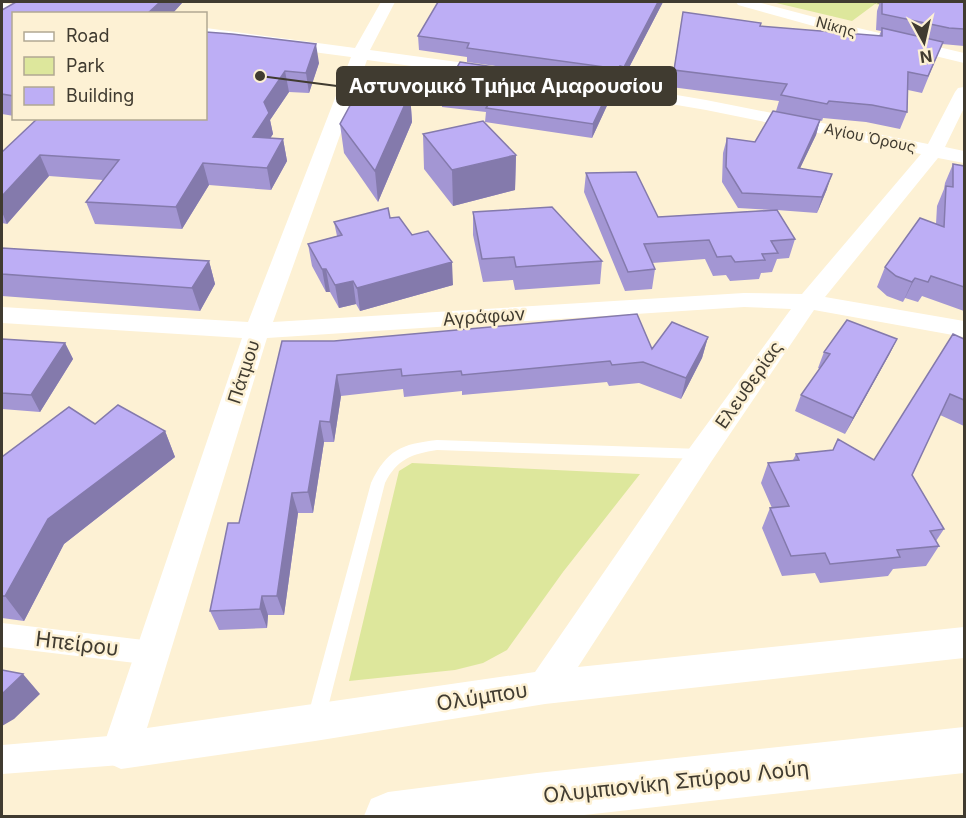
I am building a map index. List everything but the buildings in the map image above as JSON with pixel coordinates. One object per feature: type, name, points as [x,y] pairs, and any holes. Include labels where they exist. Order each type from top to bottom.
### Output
[{"type":"main road","name":"Ολυμπιονίκη Σπύρου Λούη","points":[[388,816],[537,797],[964,750]]},
{"type":"street","name":"Πάτμου","points":[[121,750],[257,332],[361,53],[388,2]]},
{"type":"street","name":"Νίκης","points":[[743,2],[833,27],[964,58]]},
{"type":"street","points":[[2,7],[36,12]]},
{"type":"street","points":[[207,33],[509,74]]},
{"type":"street","name":"Αγίου Όρους","points":[[555,80],[742,112],[964,157]]},
{"type":"street","name":"Ελευθερίας","points":[[545,687],[701,454],[808,302],[933,152],[964,92]]},
{"type":"street","name":"Αγράφων","points":[[2,315],[257,332],[744,300],[808,302],[964,329]]},
{"type":"street","name":"Ηπείρου","points":[[2,635],[152,653]]},
{"type":"street","name":"Ολύμπου","points":[[2,760],[121,750],[315,723],[545,687],[964,643]]},
{"type":"lane","points":[[315,723],[378,483],[386,466],[396,454],[415,447],[437,445],[701,454]]},
{"type":"path","points":[[873,2],[894,5]]},
{"type":"green space","points":[[772,2],[964,2],[964,21],[875,4],[852,21]]},
{"type":"green space","points":[[412,463],[640,474],[563,572],[507,650],[483,663],[455,670],[349,681],[399,471]]},
{"type":"place","name":"Αστυνομικό Τμήμα Αμαρουσίου","points":[[260,76]]}]
